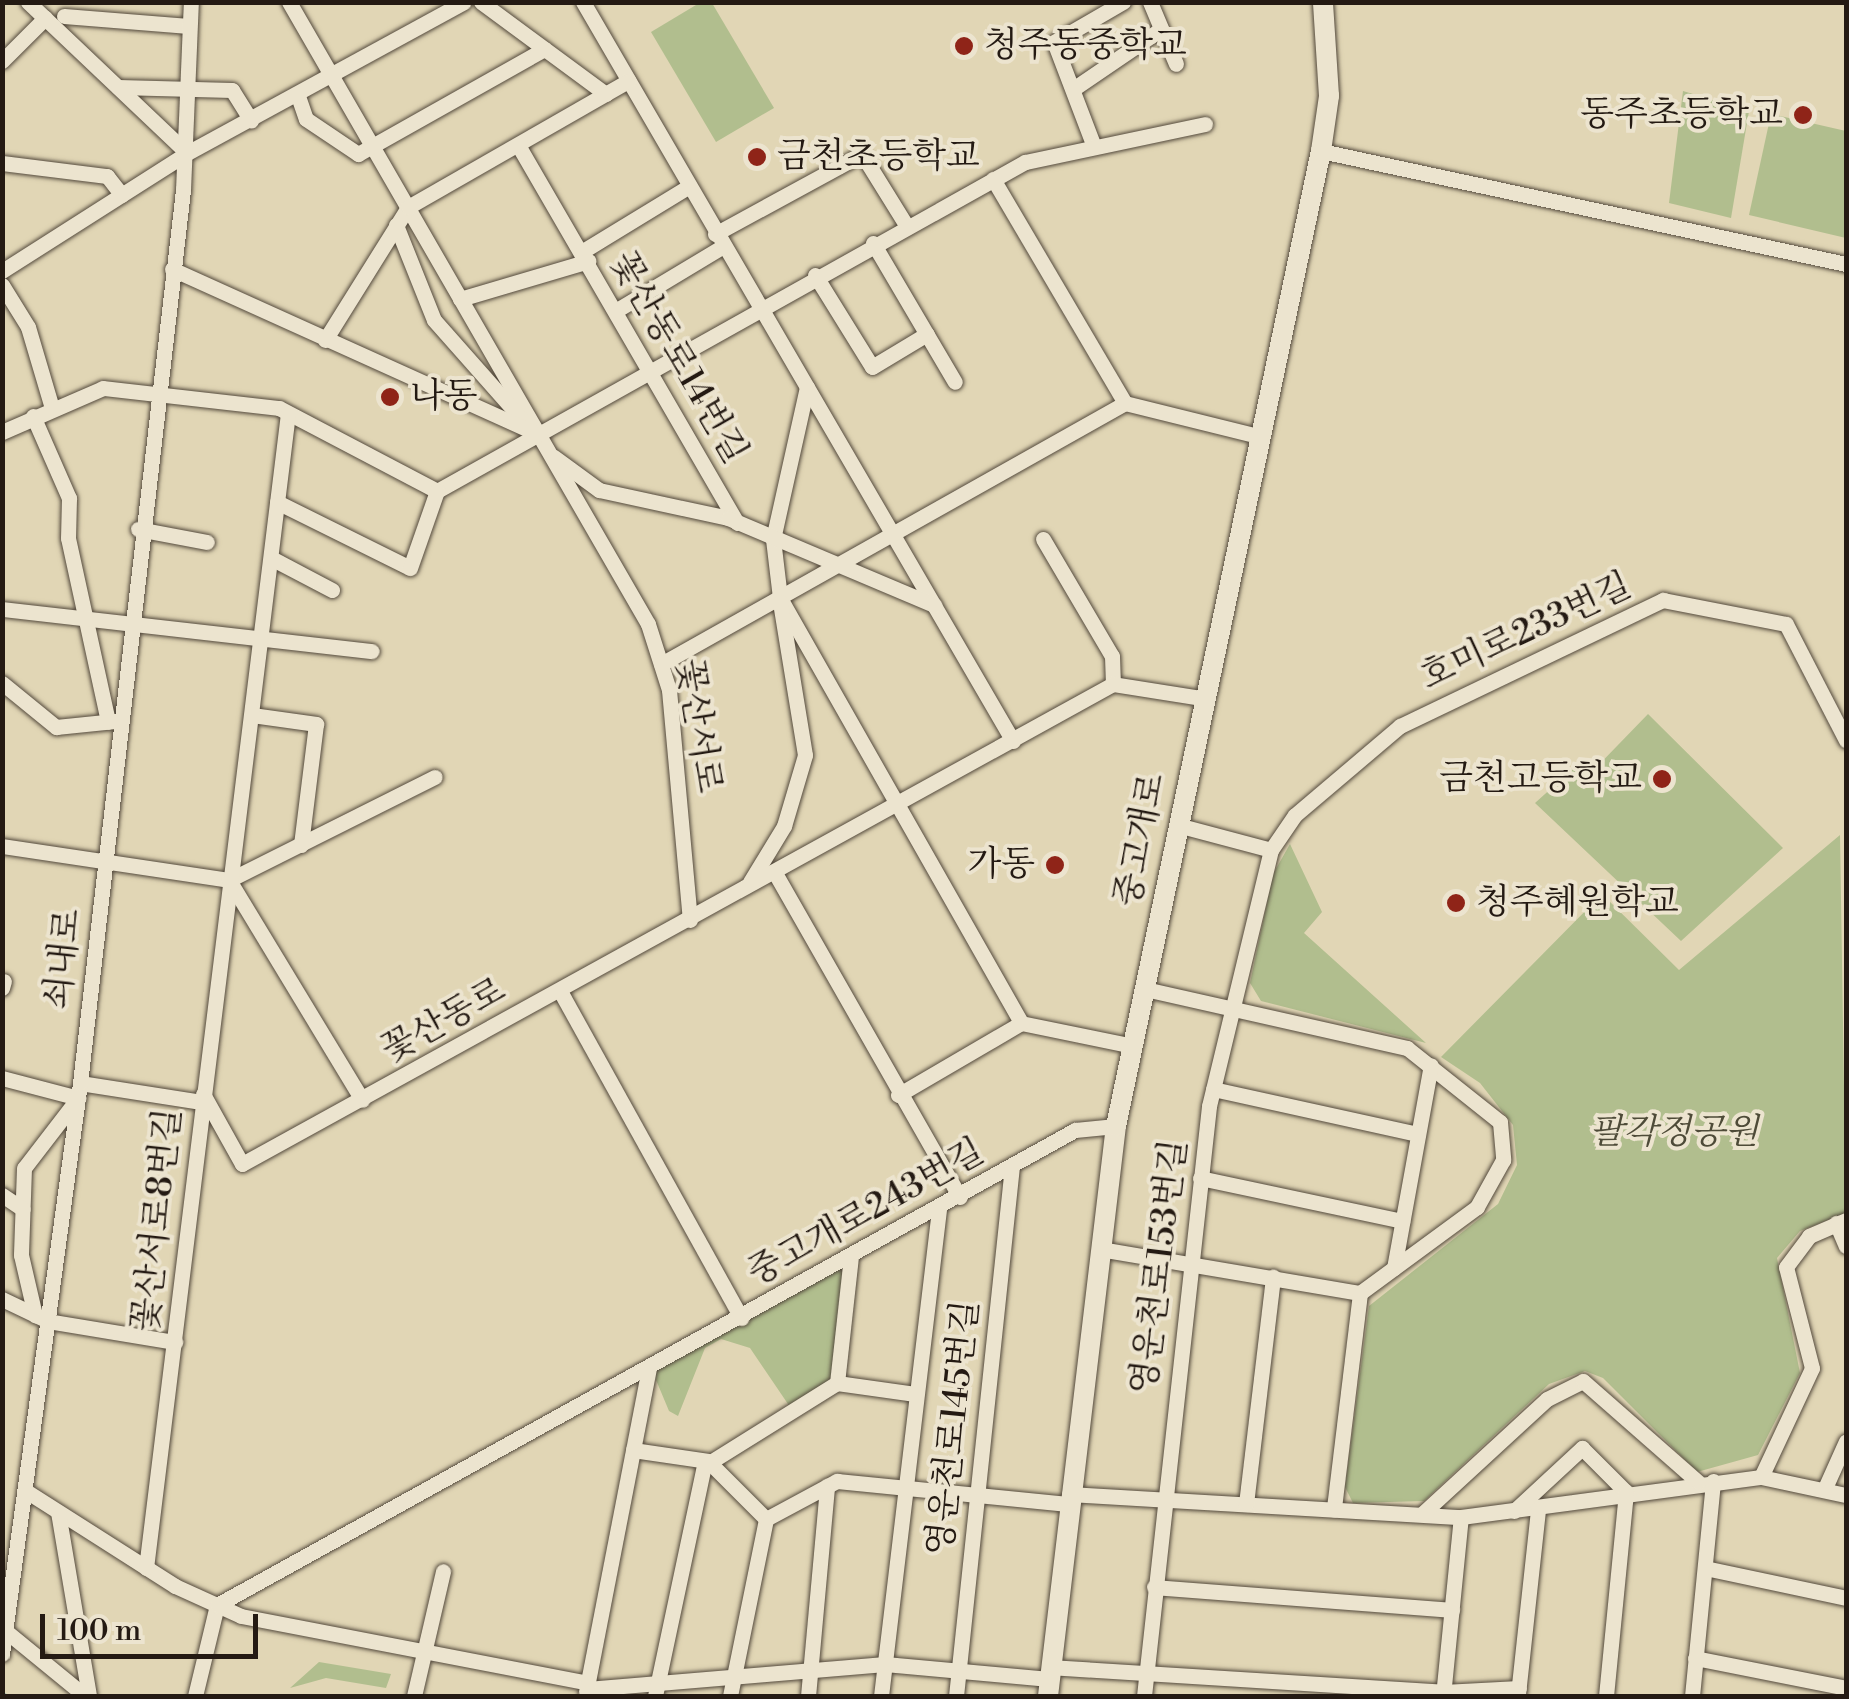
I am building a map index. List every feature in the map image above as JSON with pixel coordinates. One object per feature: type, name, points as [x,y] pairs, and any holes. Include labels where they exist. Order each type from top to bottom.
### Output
[{"type":"street","points":[[28,2],[55,20],[187,153]]},
{"type":"street","points":[[2,61],[9,44],[55,20],[77,2]]},
{"type":"street","name":"쇠내로","points":[[4,1639],[26,1491],[41,1318],[79,1090],[105,860],[113,721],[187,153],[185,84],[192,2]]},
{"type":"street","name":"꽃산서로","points":[[289,2],[648,624],[660,664],[690,920]]},
{"type":"street","points":[[480,2],[606,94]]},
{"type":"street","points":[[583,2],[718,241],[760,306],[1013,742]]},
{"type":"street","points":[[1092,144],[1076,86],[1054,42],[1124,2]]},
{"type":"street","points":[[1150,2],[1176,64]]},
{"type":"street","name":"중고개로","points":[[1048,1681],[1116,1126],[1201,698],[1262,437],[1321,152],[1329,96],[1323,2]]},
{"type":"street","points":[[52,408],[28,327],[3,273],[187,153],[334,77],[459,3]]},
{"type":"street","points":[[55,20],[189,26]]},
{"type":"street","points":[[1076,86],[1161,29]]},
{"type":"street","points":[[298,96],[306,119],[358,154],[544,49]]},
{"type":"street","points":[[325,340],[408,207],[628,81]]},
{"type":"street","points":[[118,87],[185,84],[232,90],[251,120]]},
{"type":"street","points":[[277,502],[410,568],[437,491],[760,306],[993,179],[1092,144],[1205,124]]},
{"type":"street","name":"꽃산동로14번길","points":[[518,145],[586,256],[737,523]]},
{"type":"street","points":[[1321,152],[1846,264]]},
{"type":"street","points":[[617,310],[718,241],[862,154],[906,225]]},
{"type":"street","points":[[2,163],[107,176],[122,195]]},
{"type":"street","points":[[993,179],[1124,403]]},
{"type":"street","points":[[460,299],[586,256],[688,188]]},
{"type":"street","points":[[396,225],[412,282],[446,334],[535,433]]},
{"type":"street","points":[[873,244],[956,382]]},
{"type":"street","points":[[172,269],[535,433]]},
{"type":"street","points":[[816,275],[872,367],[927,334]]},
{"type":"street","points":[[807,387],[773,539],[780,598],[1020,1023]]},
{"type":"street","points":[[2,432],[103,388],[156,392],[288,414],[437,491]]},
{"type":"street","points":[[660,664],[1124,403],[1262,437]]},
{"type":"street","name":"꽃산서로8번길","points":[[146,1568],[288,414]]},
{"type":"street","points":[[2,682],[56,727],[113,721],[87,621],[69,498],[33,416]]},
{"type":"street","name":"꽃산서로","points":[[546,451],[599,490],[649,501]]},
{"type":"street","name":"꽃산동로14번길","points":[[649,501],[737,523]]},
{"type":"street","points":[[737,523],[934,605]]},
{"type":"street","points":[[138,529],[207,542]]},
{"type":"street","points":[[1042,539],[1112,656],[1113,684],[1201,698]]},
{"type":"street","points":[[271,558],[332,590]]},
{"type":"street","name":"꽃산동로","points":[[744,890],[784,826],[806,755],[780,598]]},
{"type":"street","name":"호미로233번길","points":[[1271,850],[1322,786],[1400,726],[1663,600],[1786,624],[1846,740]]},
{"type":"street","points":[[2,610],[261,642],[372,651]]},
{"type":"street","name":"꽃산동로","points":[[202,1098],[242,1164],[1113,684]]},
{"type":"street","points":[[252,715],[316,724],[300,844]]},
{"type":"street","points":[[2,846],[230,880],[435,777]]},
{"type":"street","points":[[1177,825],[1271,850]]},
{"type":"street","name":"영운천로153번길","points":[[1144,1696],[1163,1500],[1213,1090],[1271,850]]},
{"type":"street","points":[[775,873],[898,1095],[960,1197]]},
{"type":"street","points":[[230,880],[362,1100]]},
{"type":"street","points":[[1100,1250],[1360,1293],[1478,1206],[1504,1160],[1500,1122],[1431,1065],[1370,1034],[1145,989]]},
{"type":"street","points":[[560,991],[741,1318]]},
{"type":"street","points":[[898,1095],[1020,1023],[1133,1046]]},
{"type":"street","points":[[1394,1268],[1431,1065]]},
{"type":"street","points":[[2,1078],[79,1090],[202,1098]]},
{"type":"street","points":[[41,1318],[21,1255],[24,1168],[79,1090]]},
{"type":"street","points":[[1213,1090],[1418,1134]]},
{"type":"street","name":"중고개로243번길","points":[[216,1605],[852,1257],[1075,1130],[1116,1126]]},
{"type":"street","name":"영운천로145번길","points":[[956,1696],[1012,1166]]},
{"type":"street","points":[[1200,1178],[1402,1221]]},
{"type":"street","points":[[2,1195],[24,1209]]},
{"type":"street","points":[[881,1696],[939,1208]]},
{"type":"street","points":[[1761,1477],[1812,1368],[1786,1267],[1809,1236],[1842,1222],[1846,1246]]},
{"type":"street","points":[[837,1383],[852,1257]]},
{"type":"street","points":[[1246,1504],[1273,1277]]},
{"type":"street","points":[[1334,1508],[1360,1293]]},
{"type":"street","points":[[2,1299],[41,1318],[175,1342]]},
{"type":"street","points":[[587,1690],[649,1367]]},
{"type":"street","points":[[1423,1513],[1547,1399],[1582,1381],[1706,1482]]},
{"type":"street","points":[[656,1693],[708,1461],[837,1383],[915,1394]]},
{"type":"street","points":[[1825,1488],[1846,1441]]},
{"type":"street","points":[[1514,1511],[1582,1448],[1626,1492]]},
{"type":"street","points":[[633,1450],[708,1461],[766,1519]]},
{"type":"street","points":[[766,1519],[828,1486],[905,1486],[978,1494],[1461,1517],[1761,1477],[1825,1488],[1846,1496]]},
{"type":"street","points":[[1692,1696],[1705,1568],[1706,1482]]},
{"type":"street","points":[[808,1696],[828,1486]]},
{"type":"street","points":[[26,1491],[146,1568],[216,1605],[587,1690],[656,1693],[810,1670],[885,1664],[959,1668],[1048,1681],[1146,1676],[1371,1692],[1518,1692],[1538,1509]]},
{"type":"street","points":[[1606,1696],[1626,1492]]},
{"type":"street","points":[[58,1512],[86,1696]]},
{"type":"street","points":[[1443,1694],[1461,1517]]},
{"type":"street","points":[[730,1696],[766,1519]]},
{"type":"street","points":[[1705,1568],[1846,1598]]},
{"type":"street","points":[[414,1696],[443,1571]]},
{"type":"street","points":[[1154,1588],[1452,1610]]},
{"type":"street","points":[[195,1696],[216,1605]]},
{"type":"street","points":[[4,1639],[86,1696]]},
{"type":"street","points":[[1696,1658],[1846,1688]]},
{"type":"green space","points":[[701,2],[712,3],[774,108],[716,142],[651,32]]},
{"type":"green space","points":[[1683,91],[1749,111],[1731,218],[1669,203]]},
{"type":"green space","points":[[1771,114],[1846,131],[1846,238],[1749,215]]},
{"type":"green space","points":[[1648,714],[1783,848],[1681,941],[1535,803],[1575,767],[1587,777]]},
{"type":"green space","name":"팔각정공원","points":[[1840,835],[1846,1213],[1800,1231],[1777,1258],[1800,1373],[1758,1455],[1697,1472],[1603,1378],[1585,1371],[1549,1384],[1424,1501],[1353,1503],[1345,1487],[1369,1306],[1498,1204],[1517,1165],[1513,1125],[1480,1083],[1441,1057],[1602,894],[1679,970]]},
{"type":"green space","points":[[1290,844],[1322,912],[1304,933],[1426,1043],[1261,1001],[1250,983],[1273,874]]},
{"type":"green space","points":[[849,1260],[835,1382],[790,1407],[750,1348],[721,1339],[705,1348],[678,1416],[669,1411],[651,1368]]},
{"type":"green space","points":[[319,1662],[391,1674],[386,1688],[326,1678],[290,1688]]},
{"type":"waterway","points":[[2,1693],[6,1696]]},
{"type":"place","name":"청주동중학교","points":[[964,46]]},
{"type":"place","name":"동주초등학교","points":[[1803,115]]},
{"type":"place","name":"금천초등학교","points":[[757,157]]},
{"type":"place","name":"나동","points":[[390,397]]},
{"type":"place","name":"금천고등학교","points":[[1662,779]]},
{"type":"place","name":"가동","points":[[1055,865]]},
{"type":"place","name":"청주혜원학교","points":[[1456,903]]}]
